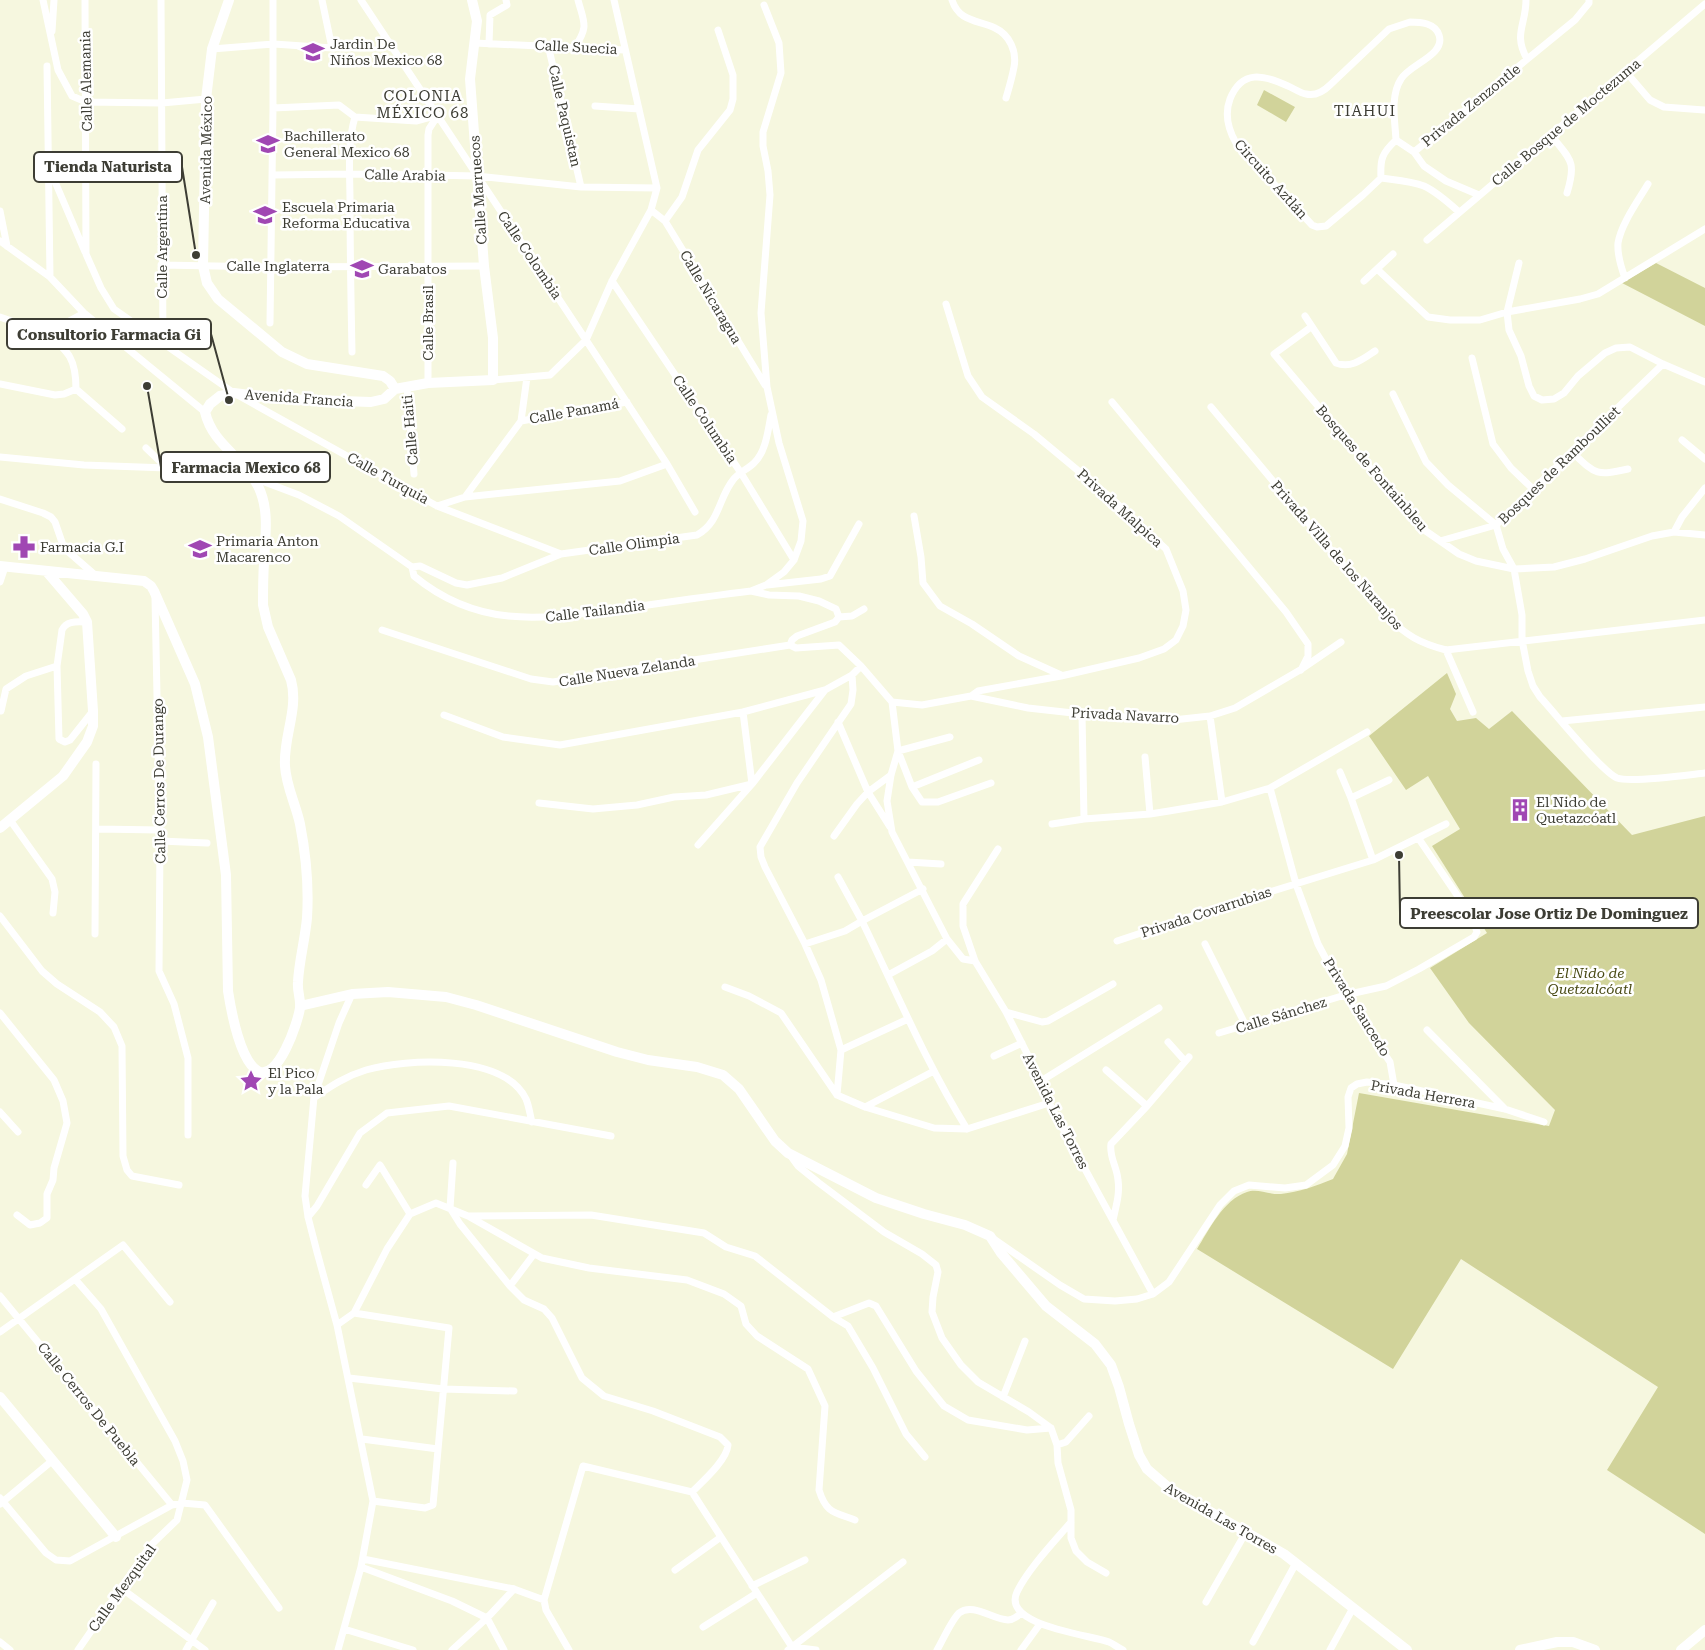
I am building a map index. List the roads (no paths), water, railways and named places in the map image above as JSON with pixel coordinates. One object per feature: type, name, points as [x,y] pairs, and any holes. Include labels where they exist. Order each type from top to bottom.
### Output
[{"type":"street","points":[[43,0],[58,70],[72,96],[86,102],[162,102],[206,99]]},
{"type":"street","points":[[52,41],[54,0]]},
{"type":"street","name":"Calle Alemania","points":[[85,0],[86,254],[101,288],[114,309],[234,393]]},
{"type":"street","name":"Calle Argentina","points":[[161,0],[161,265],[163,344]]},
{"type":"street","name":"Avenida México","points":[[229,0],[212,49],[206,99],[203,266],[207,283],[218,299],[282,352],[307,364],[383,376],[395,389]]},
{"type":"street","points":[[270,323],[273,175],[273,0]]},
{"type":"street","points":[[322,0],[332,48]]},
{"type":"street","name":"Calle Colombia","points":[[360,0],[627,402],[695,512]]},
{"type":"street","name":"Calle Marruecos","points":[[472,0],[477,21],[475,43],[470,64],[470,79],[484,266],[493,338],[493,380]]},
{"type":"street","points":[[488,44],[490,15],[508,5],[506,0]]},
{"type":"street","points":[[575,47],[584,34],[585,28],[578,0]]},
{"type":"street","name":"Calle Suecia","points":[[475,43],[625,50],[614,0]]},
{"type":"street","points":[[952,0],[959,13],[967,19],[996,29],[1007,38],[1014,49],[1015,66],[1006,98]]},
{"type":"street","name":"Privada Zenzontle","points":[[1526,0],[1526,10],[1519,35],[1521,48],[1527,59]]},
{"type":"street","name":"Privada Zenzontle","points":[[1414,152],[1574,20],[1589,3],[1589,0]]},
{"type":"street","name":"Calle Bosque de Moctezuma","points":[[1427,240],[1705,4]]},
{"type":"street","points":[[764,5],[779,43],[781,73],[763,132],[763,146],[770,195],[761,313],[767,387],[779,443],[802,521],[801,542],[794,560],[784,572],[766,585]]},
{"type":"street","name":"Circuito Aztlán","points":[[1380,178],[1326,226],[1318,227],[1312,225],[1236,143],[1229,130],[1226,117],[1228,105],[1235,87],[1244,81],[1263,76],[1305,94],[1315,94],[1330,85],[1389,29],[1410,22],[1421,22],[1433,26],[1441,39],[1440,44],[1432,55],[1410,68],[1401,78],[1396,91],[1394,107],[1396,140]]},
{"type":"street","points":[[665,221],[682,197],[698,150],[730,110],[733,99],[733,75],[718,30]]},
{"type":"street","points":[[212,49],[274,44],[332,48],[357,47]]},
{"type":"street","name":"Calle Paquistan","points":[[548,45],[581,187]]},
{"type":"street","points":[[395,389],[428,383],[550,375],[586,340],[612,281],[651,210],[657,188],[625,50]]},
{"type":"street","points":[[47,66],[50,278]]},
{"type":"street","points":[[1626,72],[1650,100],[1664,107],[1704,110]]},
{"type":"street","points":[[273,108],[339,104],[356,117],[416,121],[438,115]]},
{"type":"street","points":[[594,106],[639,109]]},
{"type":"street","name":"Calle Brasil","points":[[428,383],[428,135],[429,129],[438,115]]},
{"type":"street","points":[[352,352],[350,134],[356,117]]},
{"type":"street","points":[[1551,135],[1571,161],[1572,175],[1568,193]]},
{"type":"street","points":[[1460,212],[1424,186],[1400,180],[1380,178],[1380,166],[1384,151],[1396,140],[1414,152],[1424,166],[1446,181],[1479,195]]},
{"type":"street","points":[[49,166],[86,254]]},
{"type":"street","name":"Calle Arabia","points":[[273,175],[477,176],[581,187],[657,188]]},
{"type":"street","points":[[1625,278],[1619,258],[1618,244],[1622,230],[1648,184]]},
{"type":"street","name":"Calle Nicaragua","points":[[651,210],[665,221],[767,387]]},
{"type":"street","points":[[0,212],[7,246]]},
{"type":"street","points":[[1377,269],[1428,317],[1450,320],[1480,320],[1507,312],[1580,300],[1598,294],[1705,229]]},
{"type":"street","points":[[0,241],[50,278],[84,313],[205,412],[208,425],[214,435],[253,478],[263,498],[266,521],[264,617],[294,691],[285,766],[300,822],[306,869],[307,919],[298,983],[300,1006],[296,1026],[280,1060],[270,1070],[263,1072],[257,1070],[246,1058],[231,1010],[228,991],[226,875],[208,737],[195,684],[154,591],[144,581],[2,566],[0,582]]},
{"type":"street","points":[[1364,281],[1393,254]]},
{"type":"street","points":[[1519,263],[1507,312],[1509,330],[1521,356],[1529,386],[1534,396],[1542,400],[1554,399],[1564,393],[1578,376],[1604,353],[1616,348],[1630,347],[1705,382]]},
{"type":"street","name":"Calle Inglaterra","points":[[161,265],[271,267],[484,266]]},
{"type":"street","name":"Calle Columbia","points":[[612,281],[741,472],[794,560]]},
{"type":"street","name":"Privada Malpica","points":[[946,304],[968,376],[982,397],[1034,434],[1111,498],[1166,549],[1183,591],[1186,610],[1183,626],[1176,640],[1164,649],[1139,658],[1061,676],[978,691],[971,696]]},
{"type":"street","points":[[47,333],[84,313]]},
{"type":"street","points":[[1305,316],[1336,363],[1343,366],[1356,363],[1375,351]]},
{"type":"street","points":[[0,317],[47,333],[63,346],[72,358],[76,371],[76,389],[122,429]]},
{"type":"street","name":"Bosques de Fontainbleu","points":[[1311,326],[1274,354],[1420,527],[1459,554],[1476,561],[1514,569],[1554,567],[1585,559],[1652,536],[1674,532],[1705,535]]},
{"type":"street","points":[[1472,358],[1494,444],[1511,468],[1533,489]]},
{"type":"street","name":"Bosques de Ramboulliet","points":[[1440,541],[1496,525],[1663,364]]},
{"type":"street","points":[[465,497],[521,421],[527,377]]},
{"type":"street","points":[[0,384],[55,395],[64,394],[76,389]]},
{"type":"street","name":"Calle Haiti","points":[[407,387],[414,474]]},
{"type":"street","name":"Avenida Francia","points":[[205,412],[210,404],[220,396],[234,393],[281,399],[371,402],[384,399],[395,389]]},
{"type":"street","name":"Calle Turquia","points":[[234,393],[437,506],[561,554]]},
{"type":"street","points":[[1393,394],[1426,462],[1448,485],[1496,525],[1504,549],[1514,569],[1522,615],[1522,640],[1528,671],[1533,686],[1540,697],[1598,763],[1616,778],[1630,780],[1705,773]]},
{"type":"street","name":"Calle Panamá","points":[[521,421],[627,402]]},
{"type":"street","points":[[1112,402],[1292,620],[1308,644],[1308,656],[1300,670]]},
{"type":"street","name":"Privada Villa de los Naranjos","points":[[1211,406],[1388,618],[1406,635],[1428,645],[1446,650],[1705,620]]},
{"type":"street","points":[[741,472],[756,462],[765,444],[772,412]]},
{"type":"street","points":[[1682,440],[1705,459]]},
{"type":"street","points":[[146,448],[167,468]]},
{"type":"street","points":[[1572,452],[1590,470],[1604,474],[1628,469]]},
{"type":"street","points":[[0,457],[84,466],[167,468],[240,463]]},
{"type":"street","points":[[437,506],[465,497],[620,481],[667,464]]},
{"type":"street","name":"Calle Olimpia","points":[[561,554],[696,535],[706,530],[717,513],[733,480],[741,472]]},
{"type":"street","name":"Calle Tailandia","points":[[253,478],[299,495],[339,516],[412,567],[414,576],[443,596],[475,610],[504,617],[552,618],[752,590],[766,585]]},
{"type":"street","points":[[1674,532],[1682,517],[1705,488]]},
{"type":"street","points":[[0,499],[43,512],[51,517],[55,522],[64,548],[95,576]]},
{"type":"street","points":[[914,516],[923,583],[940,606],[972,624],[1019,656],[1061,676]]},
{"type":"street","points":[[766,585],[821,579],[830,576],[859,524]]},
{"type":"street","points":[[412,567],[420,566],[456,583],[467,586],[502,578],[561,554]]},
{"type":"street","points":[[0,828],[63,776],[88,742],[93,726],[87,622],[83,614],[47,572]]},
{"type":"street","points":[[752,590],[769,595],[799,596],[819,601],[836,609],[838,616],[835,622],[797,636],[790,645],[796,648],[839,646],[861,666],[892,702],[898,751],[912,787],[922,802],[938,802],[991,783]]},
{"type":"street","name":"Calle Cerros De Durango","points":[[154,591],[160,830],[160,971],[174,1004],[188,1058],[188,1135]]},
{"type":"street","points":[[838,616],[852,616],[864,609]]},
{"type":"street","points":[[87,622],[69,622],[64,625],[62,630],[57,666],[59,739],[62,741],[70,740],[93,711]]},
{"type":"street","name":"Calle Nueva Zelanda","points":[[382,630],[522,676],[553,682],[790,645]]},
{"type":"street","name":"Privada Navarro","points":[[892,702],[922,705],[971,696],[1028,708],[1082,714],[1173,720],[1210,716],[1235,708],[1300,670],[1341,642]]},
{"type":"street","points":[[1446,650],[1473,712]]},
{"type":"street","points":[[1,711],[6,689],[26,676],[57,666]]},
{"type":"street","points":[[444,715],[503,737],[560,745],[743,712],[826,690],[852,676],[861,666]]},
{"type":"street","points":[[837,1095],[841,1050],[821,980],[805,944],[765,867],[760,847],[797,783],[851,704],[852,676]]},
{"type":"street","points":[[698,845],[752,784],[826,690]]},
{"type":"street","points":[[1562,721],[1705,707]]},
{"type":"street","points":[[743,712],[752,784]]},
{"type":"street","points":[[1082,714],[1084,818]]},
{"type":"street","points":[[1210,716],[1222,802]]},
{"type":"street","points":[[838,722],[868,792],[923,889],[947,939],[963,959],[975,961]]},
{"type":"street","points":[[1052,824],[1084,818],[1150,814],[1222,802],[1270,788],[1367,732]]},
{"type":"street","points":[[898,751],[950,737]]},
{"type":"street","points":[[892,832],[887,801],[891,775],[898,751]]},
{"type":"street","points":[[1144,757],[1150,814]]},
{"type":"street","points":[[912,787],[979,760]]},
{"type":"street","points":[[95,934],[96,764]]},
{"type":"street","points":[[1340,772],[1373,860]]},
{"type":"street","points":[[834,836],[868,792],[891,775]]},
{"type":"street","points":[[1351,798],[1389,780]]},
{"type":"street","points":[[539,803],[593,809],[637,805],[674,797],[706,795],[752,784]]},
{"type":"street","name":"Privada Saucedo","points":[[1270,788],[1296,884],[1318,944],[1345,995],[1390,1062],[1394,1086]]},
{"type":"street","points":[[10,820],[52,879],[54,892],[53,913]]},
{"type":"street","name":"Privada Covarrubias","points":[[1117,941],[1373,860],[1419,839],[1446,824]]},
{"type":"street","points":[[96,829],[160,830]]},
{"type":"street","name":"Calle Sánchez","points":[[1219,1033],[1345,995],[1386,986],[1474,937],[1477,927],[1472,917],[1419,839]]},
{"type":"street","points":[[160,842],[207,843]]},
{"type":"street","name":"Avenida Las Torres","points":[[998,848],[963,904],[963,926],[975,961],[1006,1012],[1041,1082],[1049,1103],[1153,1294]]},
{"type":"street","points":[[908,862],[941,864]]},
{"type":"street","points":[[838,877],[862,921],[934,1071],[966,1129]]},
{"type":"street","points":[[805,944],[845,931],[923,889]]},
{"type":"street","points":[[0,916],[42,971],[57,984],[100,1012],[114,1027],[122,1046],[123,1156],[127,1170],[132,1176],[179,1185]]},
{"type":"street","points":[[888,975],[932,951],[947,939]]},
{"type":"street","points":[[1204,944],[1246,1026]]},
{"type":"street","points":[[1006,1012],[1042,1022],[1048,1021],[1113,984]]},
{"type":"street","points":[[724,988],[749,996],[781,1013],[837,1095],[865,1107],[934,1128],[966,1129],[1049,1103]]},
{"type":"street","points":[[300,1006],[352,994],[388,992],[446,998],[476,1005],[617,1052],[648,1060],[697,1067],[722,1075],[739,1088],[775,1140],[798,1166],[884,1232],[922,1254],[936,1265],[938,1272],[932,1312],[942,1338],[961,1366],[978,1382],[1029,1412],[1051,1428],[1057,1445],[1058,1463],[1071,1510],[1071,1538],[1076,1551],[1087,1562],[1106,1573]]},
{"type":"street","points":[[338,1650],[362,1563],[373,1501],[338,1325],[308,1217],[305,1196],[314,1097],[339,1023],[352,994]]},
{"type":"street","points":[[1041,1082],[1159,1008]]},
{"type":"street","points":[[0,1014],[54,1080],[63,1100],[67,1123],[54,1168],[53,1180],[47,1194],[47,1218],[40,1223],[30,1224],[17,1215]]},
{"type":"street","points":[[841,1050],[908,1019]]},
{"type":"street","points":[[1427,1030],[1505,1109]]},
{"type":"street","points":[[994,1056],[1022,1042]]},
{"type":"street","points":[[1113,1220],[1119,1198],[1118,1178],[1110,1152],[1111,1144],[1147,1106],[1187,1059],[1168,1042]]},
{"type":"street","points":[[314,1097],[341,1079],[366,1070],[397,1064],[457,1063],[479,1066],[502,1075],[517,1087],[526,1100],[532,1122]]},
{"type":"street","points":[[1106,1070],[1147,1106]]},
{"type":"street","points":[[865,1107],[934,1071]]},
{"type":"street","name":"Privada Herrera","points":[[1153,1294],[1169,1282],[1220,1205],[1234,1192],[1249,1185],[1285,1188],[1306,1185],[1333,1165],[1345,1146],[1349,1128],[1348,1098],[1351,1088],[1357,1084],[1368,1082],[1394,1086],[1505,1109],[1544,1122]]},
{"type":"street","points":[[308,1217],[317,1206],[360,1133],[387,1113],[449,1106],[611,1136]]},
{"type":"street","points":[[0,1112],[18,1132]]},
{"type":"street","points":[[788,1153],[876,1198],[965,1225],[990,1236],[1060,1285],[1084,1299],[1115,1301],[1137,1299],[1153,1294]]},
{"type":"street","points":[[453,1163],[450,1208],[460,1224],[510,1286],[524,1300],[544,1309],[552,1318],[582,1378],[604,1396],[653,1411],[720,1437],[728,1445],[727,1452],[710,1474],[692,1492]]},
{"type":"street","points":[[366,1185],[380,1165],[410,1214]]},
{"type":"street","points":[[338,1325],[354,1313],[387,1249],[410,1214],[436,1203],[468,1216],[542,1258],[589,1268],[688,1280],[724,1294],[741,1306],[746,1324],[757,1336],[808,1369],[825,1406],[819,1490],[821,1497],[823,1503],[831,1511],[855,1520]]},
{"type":"street","points":[[468,1216],[591,1215],[704,1234],[726,1247],[755,1256],[833,1317],[848,1326],[873,1368],[906,1434],[925,1457]]},
{"type":"street","name":"Avenida Las Torres","points":[[990,1236],[1001,1253],[1046,1306],[1095,1344],[1111,1365],[1136,1447],[1147,1469],[1169,1488],[1296,1563],[1407,1650]]},
{"type":"street","points":[[0,1332],[123,1245],[170,1302]]},
{"type":"street","points":[[510,1286],[534,1254]]},
{"type":"street","name":"Calle Mezquital","points":[[75,1279],[101,1309],[174,1441],[183,1461],[187,1480],[177,1520],[150,1546],[78,1650]]},
{"type":"street","name":"Calle Cerros De Puebla","points":[[0,1296],[172,1505]]},
{"type":"street","points":[[833,1317],[868,1303],[876,1306],[916,1371],[944,1406],[968,1420],[1027,1430],[1051,1428]]},
{"type":"street","points":[[354,1313],[450,1328],[433,1505],[425,1508],[373,1501]]},
{"type":"street","points":[[1003,1397],[1025,1342]]},
{"type":"street","points":[[349,1378],[443,1388],[514,1391]]},
{"type":"street","points":[[0,1397],[116,1537]]},
{"type":"street","points":[[1057,1445],[1066,1442],[1089,1416]]},
{"type":"street","points":[[362,1439],[438,1449]]},
{"type":"street","points":[[53,1460],[1,1501],[46,1553],[56,1560],[70,1561],[172,1505],[182,1503],[205,1505],[279,1608]]},
{"type":"street","points":[[569,1650],[546,1610],[544,1600],[583,1466],[692,1492],[757,1593],[790,1649]]},
{"type":"street","points":[[1071,1521],[1025,1578],[1016,1594],[1015,1602],[1022,1613],[1040,1624],[1109,1642],[1122,1650]]},
{"type":"street","points":[[1206,1602],[1246,1532]]},
{"type":"street","points":[[675,1570],[721,1537]]},
{"type":"street","points":[[752,1586],[805,1560]]},
{"type":"street","points":[[790,1649],[903,1562]]},
{"type":"street","points":[[362,1563],[514,1589],[544,1600]]},
{"type":"street","points":[[362,1563],[487,1618],[504,1650]]},
{"type":"street","points":[[1253,1642],[1296,1563]]},
{"type":"street","points":[[121,1588],[205,1650]]},
{"type":"street","points":[[452,1650],[487,1618],[514,1589]]},
{"type":"street","points":[[703,1627],[757,1593]]},
{"type":"street","points":[[186,1650],[213,1604]]},
{"type":"street","points":[[1330,1650],[1353,1608]]},
{"type":"street","points":[[937,1650],[956,1618],[964,1611],[970,1609],[1008,1620],[1022,1613]]},
{"type":"street","points":[[1021,1650],[1040,1624]]},
{"type":"street","points":[[344,1629],[413,1650]]},
{"type":"street","points":[[1681,1650],[1705,1630]]},
{"type":"street","points":[[0,1642],[10,1650]]},
{"type":"street","points":[[1525,1649],[1557,1642],[1573,1642],[1595,1650]]},
{"type":"street","points":[[790,1649],[816,1650]]},
{"type":"place","name":"Jardin De Niños Mexico 68","points":[[313,52]]},
{"type":"place","name":"Bachillerato General Mexico 68","points":[[268,144]]},
{"type":"place","name":"Escuela Primaria Reforma Educativa","points":[[265,215]]},
{"type":"place","name":"Tienda Naturista","points":[[196,255]]},
{"type":"place","name":"Garabatos","points":[[362,269]]},
{"type":"place","name":"Farmacia Mexico 68","points":[[147,386]]},
{"type":"place","name":"Consultorio Farmacia Gi","points":[[229,400]]},
{"type":"place","name":"Farmacia G.I","points":[[24,547]]},
{"type":"place","name":"Primaria Anton Macarenco","points":[[200,549]]},
{"type":"place","name":"El Nido de Quetazcóatl","points":[[1520,810]]},
{"type":"place","name":"Preescolar Jose Ortiz De Dominguez","points":[[1399,855]]},
{"type":"place","name":"El Pico y la Pala","points":[[251,1081]]},
{"type":"district","name":"COLONIA MÉXICO 68","points":[[423,104]]},
{"type":"district","name":"TIAHUI","points":[[1365,111]]},
{"type":"park label","name":"El Nido de Quetzalcóatl","points":[[1590,982]]}]
